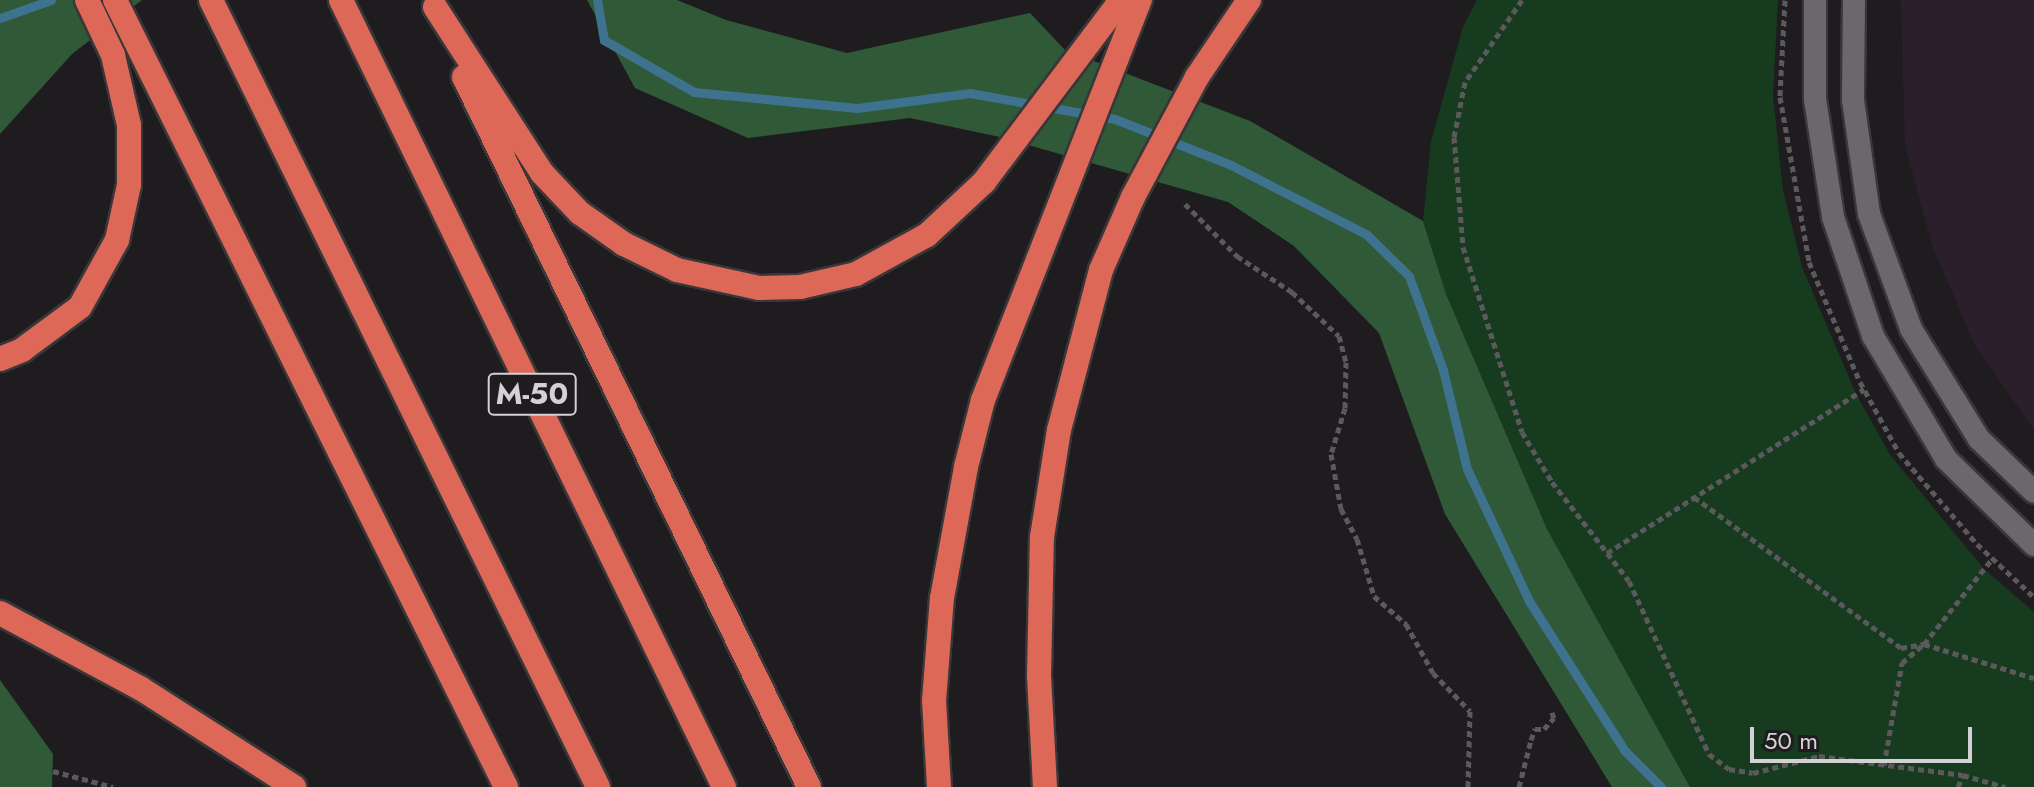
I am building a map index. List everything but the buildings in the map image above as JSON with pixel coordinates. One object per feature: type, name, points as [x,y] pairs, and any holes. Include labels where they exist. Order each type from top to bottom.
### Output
[{"type":"highway","points":[[115,0],[506,787]]},
{"type":"highway","points":[[211,0],[598,787]]},
{"type":"highway","name":"M-50","points":[[341,0],[724,787]]},
{"type":"highway","points":[[434,3],[542,173],[580,213],[624,244],[677,270],[733,284],[800,287],[856,274],[927,235],[984,182],[1121,0]]},
{"type":"highway","points":[[939,787],[934,701],[951,534],[983,400],[1140,0]]},
{"type":"highway","points":[[1045,787],[1039,676],[1042,537],[1059,430],[1101,270],[1133,197],[1197,77],[1249,0]]},
{"type":"highway","name":"M-50","points":[[434,3],[477,109],[809,787]]},
{"type":"highway","points":[[0,359],[22,350],[80,307],[117,240],[129,185],[126,111],[113,55],[89,4]]},
{"type":"highway","points":[[0,610],[140,688],[294,787]]},
{"type":"street","points":[[1815,0],[1815,99],[1833,217],[1873,336],[1946,459],[2034,545]]},
{"type":"street","points":[[1854,0],[1853,100],[1869,214],[1911,329],[1979,439],[2034,492]]},
{"type":"path","points":[[1522,0],[1465,82],[1454,137],[1463,247],[1522,432],[1552,482],[1629,581],[1709,754],[1729,769],[1753,773],[1819,756],[1963,775],[2005,787]]},
{"type":"path","points":[[1185,204],[1237,256],[1292,292],[1339,336],[1346,362],[1345,408],[1331,454],[1341,509],[1357,539],[1374,596],[1406,624],[1433,673],[1470,711],[1468,787]]},
{"type":"path","points":[[1607,553],[1864,389]]},
{"type":"path","points":[[1694,497],[1901,648],[1924,644],[2034,678]]},
{"type":"path","points":[[1884,765],[1902,663],[1924,644],[1993,558]]},
{"type":"path","points":[[1519,787],[1535,729],[1544,729],[1554,718],[1551,710]]},
{"type":"path","points":[[53,771],[113,787]]},
{"type":"path","points":[[1958,787],[1963,775]]},
{"type":"shaded area","points":[[1901,0],[2034,0],[2034,430],[1975,345],[1933,248],[1905,145]]},
{"type":"green space","points":[[0,0],[142,0],[72,54],[0,134]]},
{"type":"green space","points":[[587,0],[677,0],[726,20],[847,53],[1030,13],[1065,50],[1250,121],[1423,221],[1446,294],[1547,529],[1690,787],[1612,787],[1445,514],[1379,333],[1294,246],[1228,202],[1000,137],[910,118],[748,138],[635,88]]},
{"type":"green space","points":[[1477,0],[1778,0],[1773,97],[1783,190],[1802,267],[1856,394],[1891,456],[1984,569],[2034,612],[2034,787],[1690,787],[1547,529],[1446,294],[1423,221],[1431,141],[1463,27]]},
{"type":"green space","points":[[0,680],[53,754],[52,787],[0,787]]},
{"type":"waterway","points":[[0,18],[51,0]]},
{"type":"waterway","points":[[597,0],[604,40],[694,92],[857,108],[970,93],[1115,119],[1231,165],[1366,234],[1409,276],[1443,370],[1467,469],[1529,601],[1625,751],[1661,787]]}]
